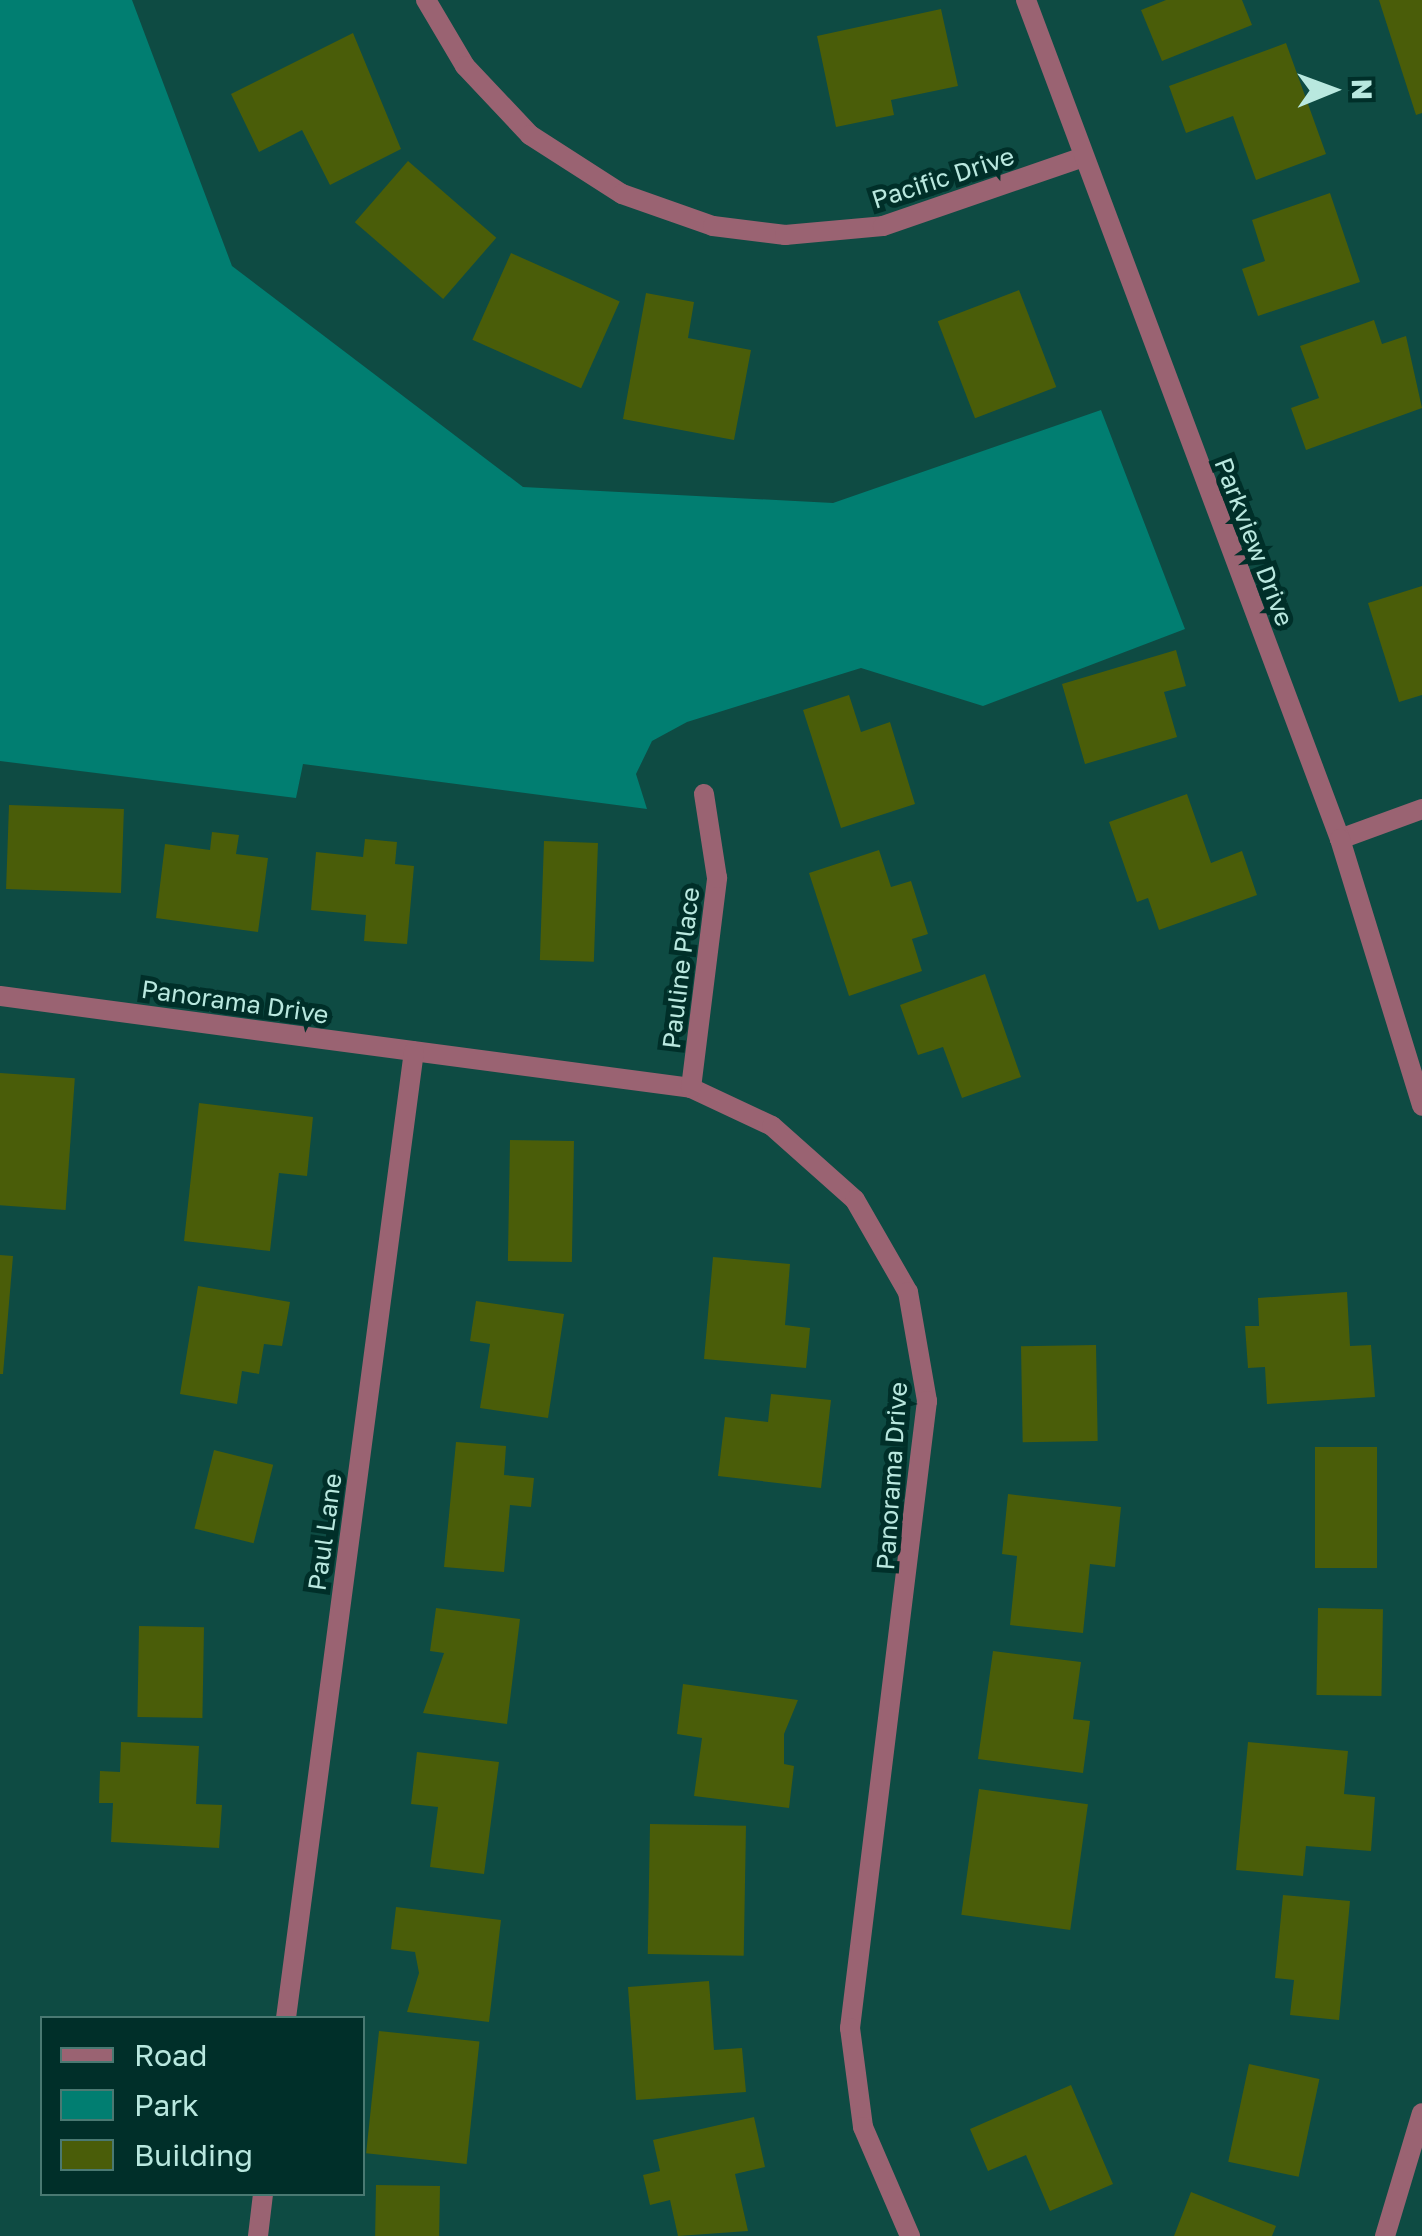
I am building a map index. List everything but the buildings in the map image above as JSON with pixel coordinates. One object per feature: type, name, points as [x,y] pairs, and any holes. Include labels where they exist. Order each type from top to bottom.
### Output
[{"type":"street","name":"Pacific Drive","points":[[426,0],[484,90],[559,157],[622,194],[713,226],[851,232],[1084,157]]},
{"type":"street","name":"Parkview Drive","points":[[1026,0],[1340,839],[1422,1106]]},
{"type":"street","name":"Pauline Place","points":[[691,1088],[717,878],[704,794]]},
{"type":"street","points":[[1340,839],[1422,809]]},
{"type":"street","name":"Panorama Drive","points":[[0,996],[691,1088],[759,1118],[842,1186],[895,1260],[918,1325],[927,1400],[921,1500],[850,2028],[864,2127],[910,2236]]},
{"type":"street","name":"Paul Lane","points":[[286,2016],[414,1051]]},
{"type":"street","points":[[1385,2236],[1422,2113]]},
{"type":"street","points":[[258,2236],[263,2196]]},
{"type":"green space","points":[[0,0],[132,0],[232,266],[523,487],[833,503],[1101,410],[1185,629],[983,706],[861,668],[687,722],[652,741],[636,774],[647,809],[303,764],[296,798],[0,761]]}]
